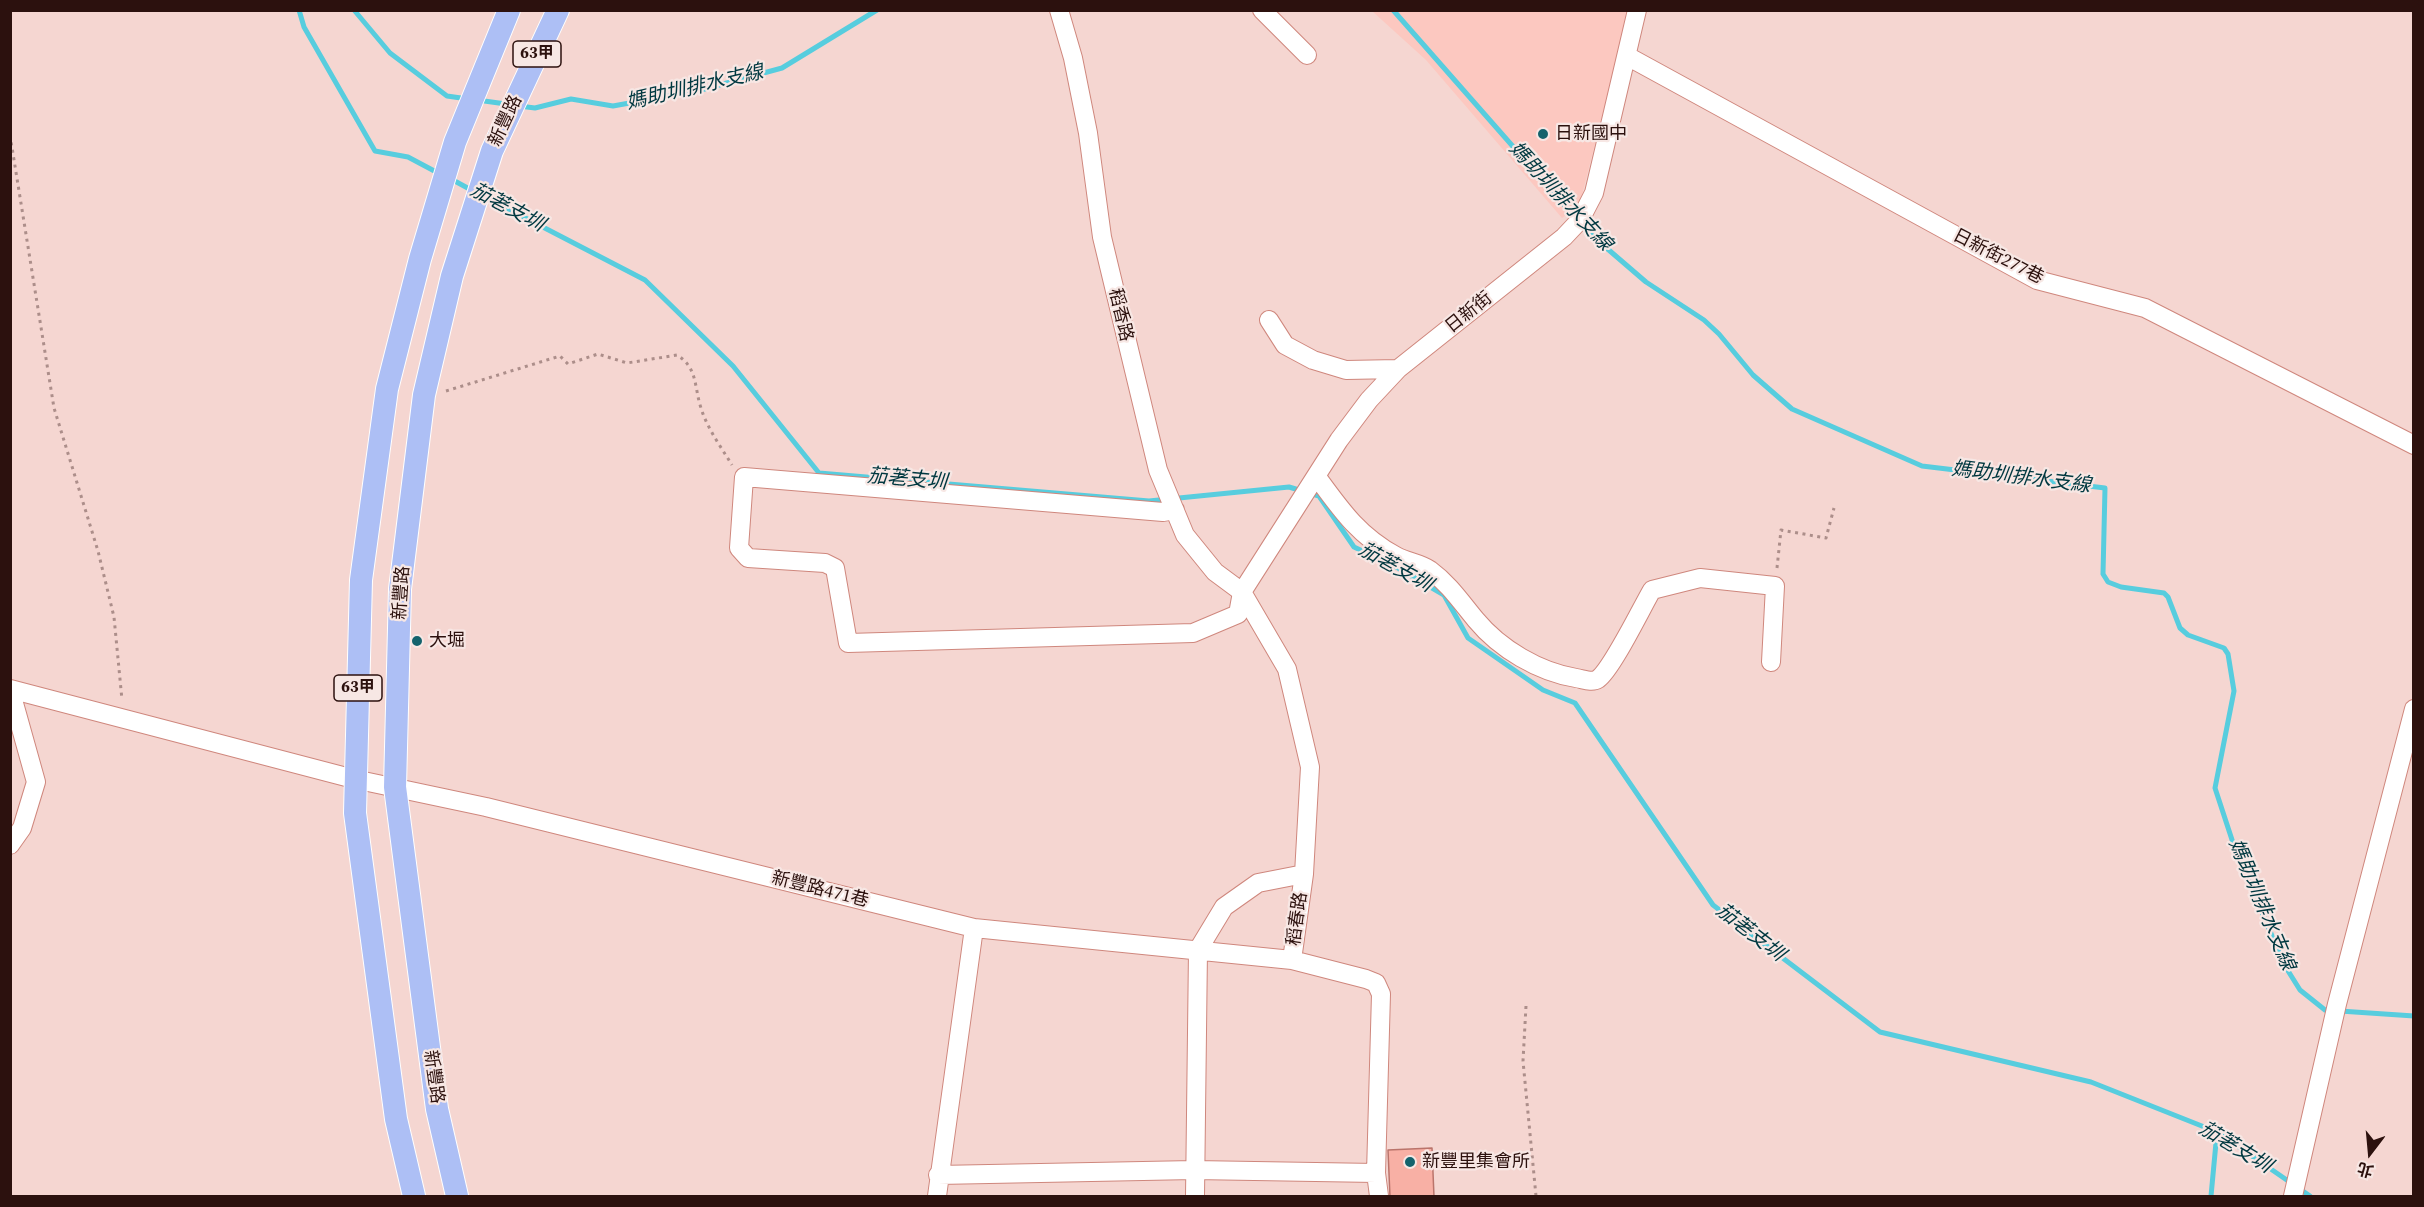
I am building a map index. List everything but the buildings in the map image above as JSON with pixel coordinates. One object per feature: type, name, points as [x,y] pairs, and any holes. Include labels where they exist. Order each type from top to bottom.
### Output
[{"type":"main road","name":"63甲","points":[[414,1197],[396,1119],[355,813],[354,779],[361,580],[387,389],[420,259],[445,176],[472,100],[509,10]]},
{"type":"main road","name":"新豐路","points":[[457,1197],[437,1109],[395,787],[400,589],[424,395],[453,276],[492,151],[558,10]]},
{"type":"street","name":"稻香路","points":[[1059,10],[1075,69],[1088,133],[1102,237],[1158,470],[1185,535],[1215,572],[1242,591]]},
{"type":"street","points":[[1262,10],[1307,55]]},
{"type":"street","name":"日新街","points":[[744,477],[739,548],[748,558],[825,562],[835,568],[848,644],[1193,633],[1238,614],[1242,591],[1339,440],[1357,416],[1398,369],[1564,237],[1580,220],[1594,193],[1637,10]]},
{"type":"street","name":"日新街277巷","points":[[1627,56],[2037,280],[2145,308],[2414,445]]},
{"type":"street","points":[[1269,320],[1285,345],[1313,360],[1346,370],[1398,369]]},
{"type":"street","points":[[744,477],[1163,512],[1175,510]]},
{"type":"street","points":[[1317,477],[1350,524],[1396,556],[1428,569],[1457,595],[1478,622],[1514,653],[1532,664],[1570,677],[1592,681],[1599,678],[1621,647],[1652,590],[1700,578],[1775,586],[1771,662]]},
{"type":"street","name":"稻春路","points":[[1242,591],[1287,669],[1311,767],[1304,874],[1292,960],[1376,983],[1381,994],[1376,1173],[1379,1197]]},
{"type":"street","points":[[10,689],[36,782],[22,828],[10,845]]},
{"type":"street","name":"新豐路471巷","points":[[10,689],[354,779],[395,787],[974,928],[1292,960]]},
{"type":"street","points":[[2295,1188],[2337,1004],[2414,709]]},
{"type":"street","points":[[1194,1197],[1198,950],[1224,907],[1258,883],[1304,874]]},
{"type":"street","points":[[937,1197],[938,1175],[974,928]]},
{"type":"street","points":[[938,1175],[1194,1170],[1376,1173]]},
{"type":"path","points":[[10,135],[54,408],[98,551],[114,617],[124,720]]},
{"type":"path","points":[[424,395],[450,390],[560,356],[568,364],[598,354],[627,363],[677,355],[687,361],[696,379],[700,407],[714,436],[736,472],[744,477]]},
{"type":"path","points":[[1775,586],[1781,530],[1826,538],[1834,508]]},
{"type":"path","points":[[1526,1006],[1523,1061],[1536,1197]]},
{"type":"shaded area","name":"日新國中","points":[[1372,11],[1626,11],[1620,45],[1579,207],[1562,218],[1426,60]]},
{"type":"waterway","name":"茄荖支圳","points":[[299,10],[304,27],[375,151],[408,157],[440,174]]},
{"type":"waterway","name":"媽助圳排水支線","points":[[354,10],[390,53],[447,96],[468,99]]},
{"type":"waterway","name":"媽助圳排水支線","points":[[519,106],[535,108],[571,99],[613,106],[701,90],[782,68],[877,10]]},
{"type":"waterway","name":"媽助圳排水支線","points":[[1393,10],[1589,233],[1646,282],[1704,320],[1719,334],[1753,375],[1792,409],[1922,466],[2105,488],[2103,574],[2108,582],[2121,587],[2164,593],[2168,597],[2180,628],[2188,635],[2224,648],[2228,654],[2234,691],[2215,788],[2236,852],[2285,966],[2300,990],[2325,1010],[2414,1016]]},
{"type":"waterway","name":"媽助圳排水支線","points":[[477,100],[506,104]]},
{"type":"waterway","name":"茄荖支圳","points":[[451,179],[475,192]]},
{"type":"waterway","name":"茄荖支圳","points":[[483,196],[645,280],[733,366],[819,473],[1149,501],[1289,487],[1319,496],[1354,547],[1398,568],[1444,595],[1468,638],[1543,690],[1575,703],[1713,905],[1880,1032],[2091,1082],[2217,1132],[2310,1196]]},
{"type":"waterway","points":[[2211,1196],[2217,1132]]},
{"type":"place","name":"日新國中","points":[[1543,134]]},
{"type":"place","name":"大堀","points":[[417,641]]},
{"type":"place","name":"新豐里集會所","points":[[1410,1162]]}]
